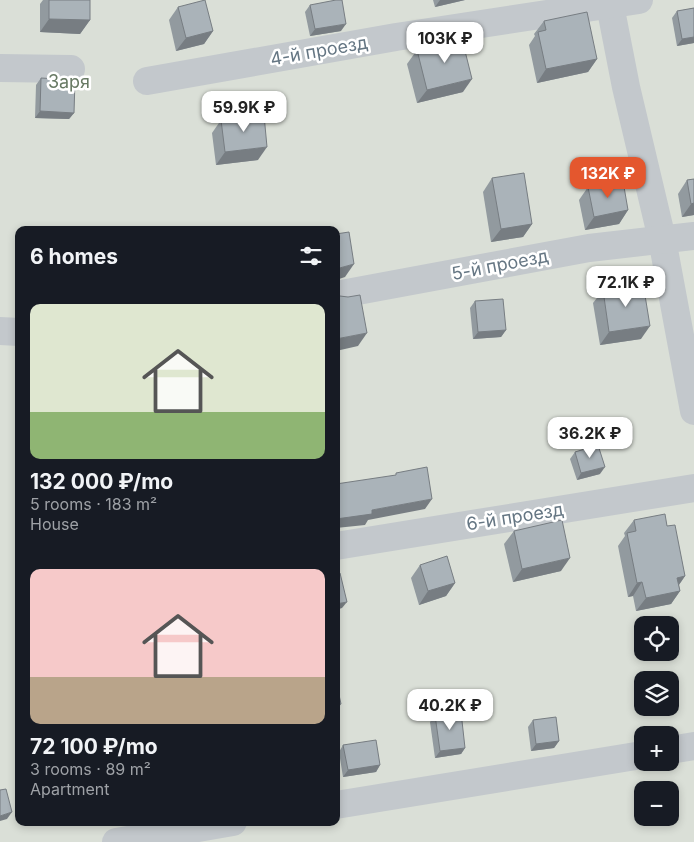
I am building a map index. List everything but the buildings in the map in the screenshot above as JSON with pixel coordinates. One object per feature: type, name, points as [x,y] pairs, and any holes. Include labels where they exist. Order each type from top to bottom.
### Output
[{"type":"street","name":"4-й проезд","points":[[147,81],[396,37],[609,2],[639,0]]},
{"type":"street","points":[[609,2],[626,87],[662,239],[694,411]]},
{"type":"street","points":[[0,68],[71,69]]},
{"type":"street","name":"5-й проезд","points":[[340,294],[589,248],[694,236]]},
{"type":"street","points":[[0,331],[15,332]]},
{"type":"street","name":"6-й проезд","points":[[340,545],[694,488]]},
{"type":"street","points":[[679,748],[694,746]]},
{"type":"street","points":[[340,804],[634,755]]},
{"type":"street","points":[[116,842],[210,826]]},
{"type":"green space","name":"Заря","points":[[0,0],[694,0],[694,842],[0,842]]}]
